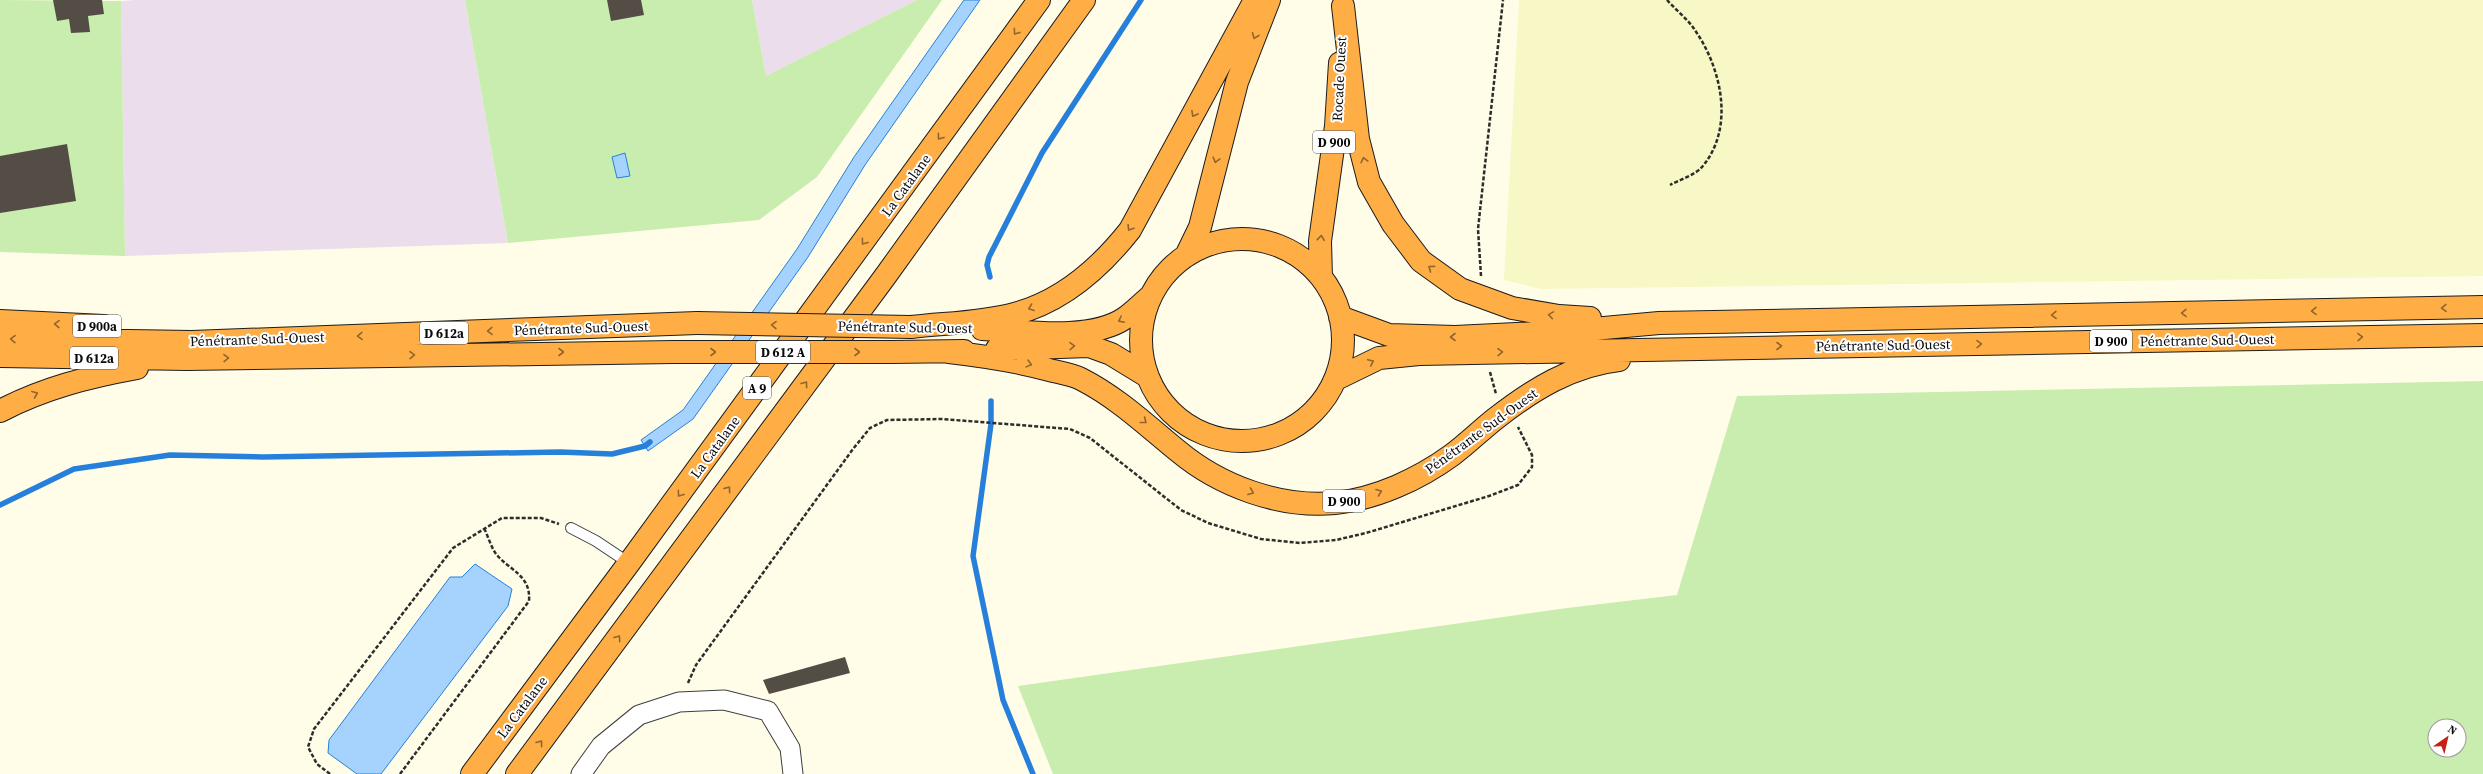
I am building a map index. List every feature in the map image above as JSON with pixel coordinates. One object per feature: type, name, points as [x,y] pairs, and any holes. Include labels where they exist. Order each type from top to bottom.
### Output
[{"type":"highway","name":"La Catalane","points":[[472,774],[629,564],[1039,0]]},
{"type":"highway","name":"A 9","points":[[517,774],[884,278],[1084,0]]},
{"type":"highway","points":[[911,327],[1014,314],[1048,301],[1097,268],[1130,230],[1255,0]]},
{"type":"highway","name":"Rocade Ouest","points":[[1186,256],[1200,227],[1237,82],[1269,0]]},
{"type":"highway","points":[[1343,3],[1358,139],[1369,182],[1393,224],[1422,261],[1460,289],[1512,308],[1559,316],[1659,323]]},
{"type":"highway","name":"Rocade Ouest","points":[[1321,277],[1320,241],[1336,126],[1343,3]]},
{"type":"highway","name":"Rocade Ouest","points":[[1258,240],[1292,253],[1321,277],[1332,296],[1340,317],[1343,338],[1342,358],[1336,379],[1326,398],[1311,415],[1293,428],[1273,437],[1252,441],[1230,441],[1208,436],[1183,422],[1171,413],[1157,396],[1147,376],[1142,356],[1141,335],[1144,315],[1151,295],[1172,267],[1186,256],[1220,242],[1258,240]]},
{"type":"highway","name":"Pénétrante Sud-Ouest","points":[[0,356],[189,350],[697,323],[1074,332],[1100,328],[1125,319],[1151,295]]},
{"type":"highway","points":[[1340,317],[1389,335],[1456,337],[1560,332],[1659,323],[2483,307]]},
{"type":"highway","name":"D 900a","points":[[0,321],[140,328],[189,350]]},
{"type":"highway","name":"Pénétrante Sud-Ouest","points":[[1336,379],[1379,358],[1418,354],[1740,346],[1857,347],[2483,335]]},
{"type":"highway","name":"Pénétrante Sud-Ouest","points":[[0,339],[189,350],[949,352],[1089,346],[1111,354],[1147,376]]},
{"type":"highway","name":"Pénétrante Sud-Ouest","points":[[949,352],[1016,360],[1079,378],[1114,397],[1148,424],[1178,452],[1218,478],[1259,495],[1296,502],[1334,503],[1362,498],[1416,478],[1452,455],[1496,418],[1548,381],[1600,362],[1740,346]]},
{"type":"highway","points":[[0,411],[52,387],[189,350]]},
{"type":"street","points":[[580,774],[601,746],[639,715],[680,702],[724,700],[768,711],[790,748],[793,774]]},
{"type":"lane","points":[[571,528],[596,541],[629,564]]},
{"type":"path","points":[[1482,280],[1478,228],[1503,0]]},
{"type":"path","points":[[1667,0],[1692,26],[1710,56],[1720,90],[1723,113],[1716,146],[1701,168],[1670,185]]},
{"type":"path","points":[[1490,370],[1491,384],[1497,397]]},
{"type":"path","points":[[680,702],[696,665],[853,449],[870,428],[887,420],[942,419],[1070,429],[1090,438],[1181,510],[1208,523],[1254,536],[1300,543],[1336,540],[1366,533],[1489,496],[1518,485],[1532,467],[1532,455],[1516,423]]},
{"type":"path","points":[[330,774],[317,764],[308,747],[314,729],[453,548],[502,518],[541,518],[571,528]]},
{"type":"path","points":[[400,774],[529,601],[530,591],[525,579],[496,554],[484,528]]},
{"type":"shaded area","points":[[465,0],[508,243],[125,256],[121,1]]},
{"type":"shaded area","points":[[752,0],[917,0],[766,76]]},
{"type":"green space","points":[[0,0],[121,1],[125,256],[0,252]]},
{"type":"green space","points":[[465,0],[752,0],[766,76],[917,0],[942,0],[817,177],[759,220],[508,243]]},
{"type":"green space","points":[[1519,0],[2483,0],[2483,276],[1541,289],[1504,280]]},
{"type":"green space","points":[[2483,381],[2483,774],[1053,774],[1018,686],[1567,608],[1677,595],[1737,396]]},
{"type":"water","points":[[964,0],[980,0],[865,165],[808,257],[693,419],[648,451],[641,440],[683,410],[797,249],[854,157]]},
{"type":"water","points":[[625,153],[630,176],[617,178],[612,157]]},
{"type":"water","points":[[475,564],[512,589],[508,606],[381,774],[357,774],[328,753],[329,740],[450,577],[462,577]]},
{"type":"building","points":[[53,0],[102,0],[104,14],[88,16],[90,32],[71,33],[69,19],[57,21]]},
{"type":"building","points":[[607,0],[641,0],[644,15],[611,21]]},
{"type":"building","points":[[67,144],[76,201],[0,213],[0,156]]},
{"type":"building","points":[[845,657],[850,673],[769,694],[763,680]]},
{"type":"waterway","points":[[990,277],[987,265],[989,257],[1042,153],[1141,0]]},
{"type":"waterway","points":[[991,401],[991,424],[973,556],[1003,700],[1033,774]]},
{"type":"waterway","points":[[0,505],[74,469],[170,455],[263,457],[560,452],[612,454],[645,446],[650,442]]}]
